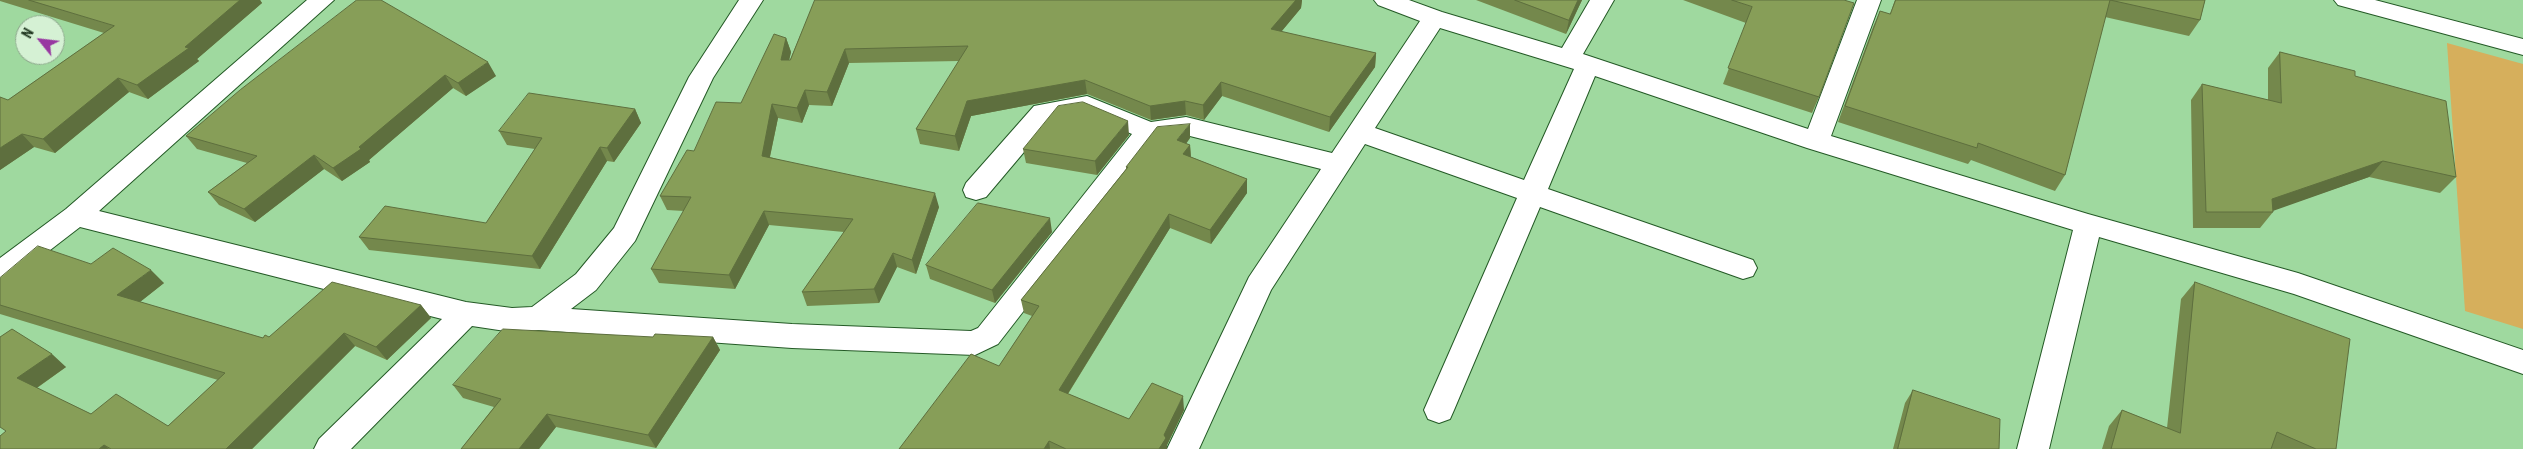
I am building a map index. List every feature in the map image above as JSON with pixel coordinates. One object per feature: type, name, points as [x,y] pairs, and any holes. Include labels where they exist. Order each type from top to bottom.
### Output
[{"type":"street","points":[[0,273],[76,216],[322,0]]},
{"type":"street","points":[[538,318],[586,282],[625,234],[700,77],[750,0]]},
{"type":"street","points":[[1386,0],[1434,18],[1578,61],[1816,141],[2088,224],[2298,284],[2523,362]]},
{"type":"street","points":[[1439,410],[1532,194],[1578,61],[1602,0]]},
{"type":"street","points":[[1816,141],[1869,0]]},
{"type":"street","points":[[2346,0],[2523,47]]},
{"type":"street","points":[[1183,449],[1259,285],[1434,18]]},
{"type":"street","points":[[976,190],[1042,112],[1087,105],[1149,130],[1186,126],[1338,164]]},
{"type":"street","points":[[76,216],[466,314],[512,320],[538,318],[792,336],[974,343],[988,336],[1149,130]]},
{"type":"street","points":[[1358,132],[1743,268]]},
{"type":"street","points":[[2033,449],[2088,224]]},
{"type":"street","points":[[330,449],[466,314]]},
{"type":"shaded area","points":[[2447,43],[2523,64],[2523,329],[2465,311]]},
{"type":"building","points":[[29,0],[240,0],[185,47],[189,48],[137,85],[118,78],[43,139],[22,134],[0,148],[0,97],[8,100],[58,65],[65,65],[65,60],[114,26]]},
{"type":"building","points":[[357,0],[381,0],[488,62],[458,83],[445,75],[359,147],[361,149],[333,168],[314,155],[244,209],[208,192],[257,156],[186,136],[240,90]]},
{"type":"building","points":[[815,0],[1296,0],[1271,29],[1376,53],[1330,117],[1221,82],[1203,105],[1185,101],[1150,106],[1085,80],[967,101],[955,136],[916,129],[968,46],[845,49],[827,92],[805,90],[797,108],[772,104],[762,156],[935,193],[912,260],[893,253],[874,289],[802,292],[853,219],[764,211],[729,275],[651,269],[691,197],[660,196],[687,150],[694,151],[716,102],[741,103],[774,34],[786,38],[781,60],[790,60]]},
{"type":"building","points":[[1515,0],[1578,0],[1569,20]]},
{"type":"building","points":[[1732,0],[1844,0],[1854,3],[1819,97],[1728,68],[1752,7]]},
{"type":"building","points":[[1896,0],[2110,0],[2065,175],[1978,143],[1977,148],[1845,106],[1880,11],[1890,14]]},
{"type":"building","points":[[2110,0],[2205,0],[2200,20]]},
{"type":"building","points":[[2280,52],[2355,71],[2355,76],[2446,101],[2456,177],[2383,161],[2272,199],[2273,212],[2206,212],[2202,84],[2281,103]]},
{"type":"building","points":[[529,93],[635,109],[607,148],[600,147],[532,256],[359,237],[385,206],[486,223],[542,138],[499,131]]},
{"type":"building","points":[[1083,102],[1128,121],[1095,161],[1023,149],[1058,106]]},
{"type":"building","points":[[1190,124],[1177,140],[1190,145],[1183,154],[1247,179],[1210,230],[1169,214],[1059,390],[1129,419],[1152,383],[1183,396],[1164,435],[1166,438],[1159,449],[1066,449],[1049,441],[1044,449],[899,449],[971,354],[999,366],[1039,306],[1021,300],[1128,167],[1126,167],[1157,127]]},
{"type":"building","points":[[978,203],[1050,218],[992,290],[926,265]]},
{"type":"building","points":[[38,246],[91,264],[113,248],[151,270],[117,295],[263,338],[265,335],[269,337],[332,282],[421,305],[376,347],[344,333],[226,449],[111,449],[104,445],[99,449],[0,449],[0,436],[6,431],[0,427],[0,337],[12,329],[52,354],[17,378],[91,414],[116,394],[168,426],[225,373],[0,305],[0,278]]},
{"type":"building","points":[[2195,282],[2350,339],[2336,449],[2316,449],[2277,432],[2271,449],[2111,449],[2122,410],[2180,433]]},
{"type":"building","points":[[503,329],[653,337],[655,334],[713,337],[648,435],[547,414],[519,449],[461,449],[501,399],[453,385]]},
{"type":"building","points":[[1913,390],[2000,419],[1999,449],[1898,449]]}]
